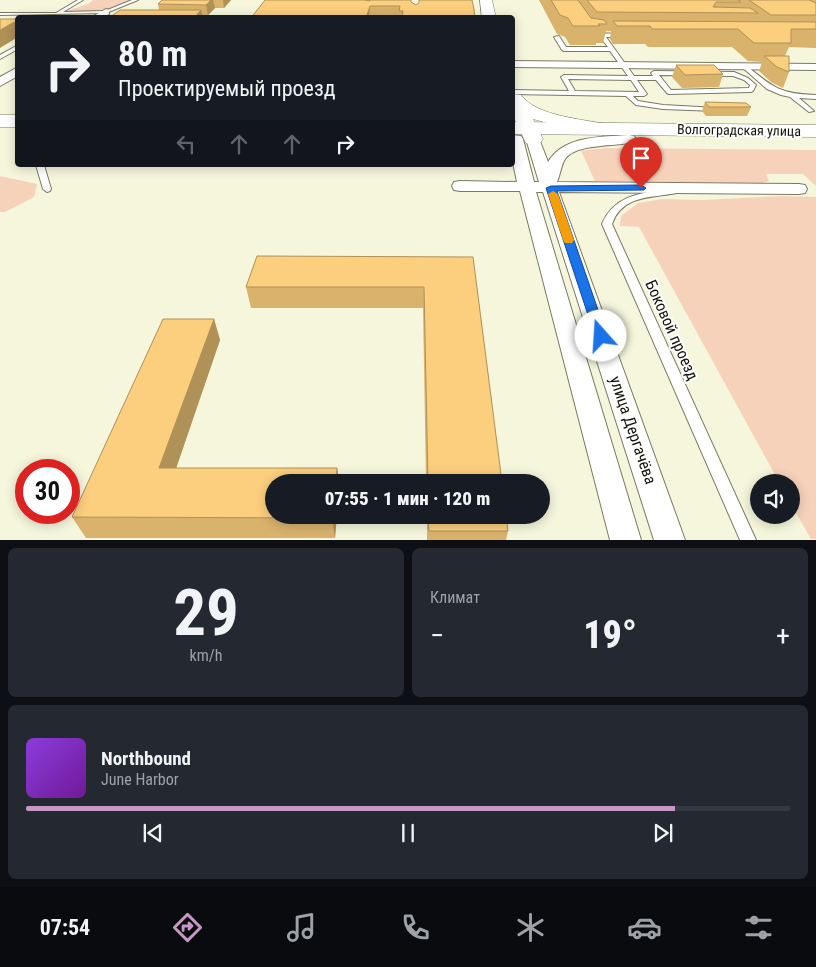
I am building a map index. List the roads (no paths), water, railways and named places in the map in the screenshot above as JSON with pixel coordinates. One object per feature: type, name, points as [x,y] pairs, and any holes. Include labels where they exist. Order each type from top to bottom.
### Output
[{"type":"main road","points":[[486,0],[488,15]]},
{"type":"main road","points":[[515,98],[532,113],[603,129]]},
{"type":"main road","name":"улица Дергачёва","points":[[515,104],[519,134]]},
{"type":"main road","points":[[0,121],[15,121]]},
{"type":"main road","points":[[0,128],[15,129]]},
{"type":"main road","name":"Волгоградская улица","points":[[519,134],[603,129],[816,131]]},
{"type":"main road","name":"Волгоградская улица","points":[[519,134],[629,139],[816,140]]},
{"type":"street","points":[[515,64],[816,67]]},
{"type":"street","points":[[0,82],[15,72]]},
{"type":"street","name":"улица Дергачёва","points":[[519,134],[670,540]]},
{"type":"street","name":"улица Дергачёва","points":[[519,134],[538,185],[626,540]]},
{"type":"street","points":[[538,185],[566,150],[629,139]]},
{"type":"street","points":[[515,167],[538,185]]},
{"type":"street","points":[[460,186],[538,185],[799,189]]},
{"type":"lane","points":[[60,15],[81,0]]},
{"type":"lane","points":[[63,15],[102,15],[136,0]]},
{"type":"lane","points":[[0,14],[30,15]]},
{"type":"lane","points":[[586,27],[591,35],[631,35]]},
{"type":"lane","points":[[515,97],[572,93],[644,94],[602,35]]},
{"type":"lane","points":[[558,38],[564,49],[613,49]]},
{"type":"lane","points":[[0,57],[15,48]]},
{"type":"lane","points":[[745,66],[772,91],[793,97],[816,98]]},
{"type":"lane","points":[[654,73],[734,74],[746,79],[753,86],[751,90],[669,92],[658,78],[654,73]]},
{"type":"lane","points":[[572,93],[564,77],[658,78]]},
{"type":"lane","points":[[627,94],[636,103],[663,107],[728,109]]},
{"type":"lane","points":[[793,97],[811,111]]},
{"type":"lane","points":[[41,167],[47,190]]},
{"type":"lane","name":"Боковой проезд","points":[[692,188],[648,195],[620,204],[609,216],[607,224],[748,540]]}]
